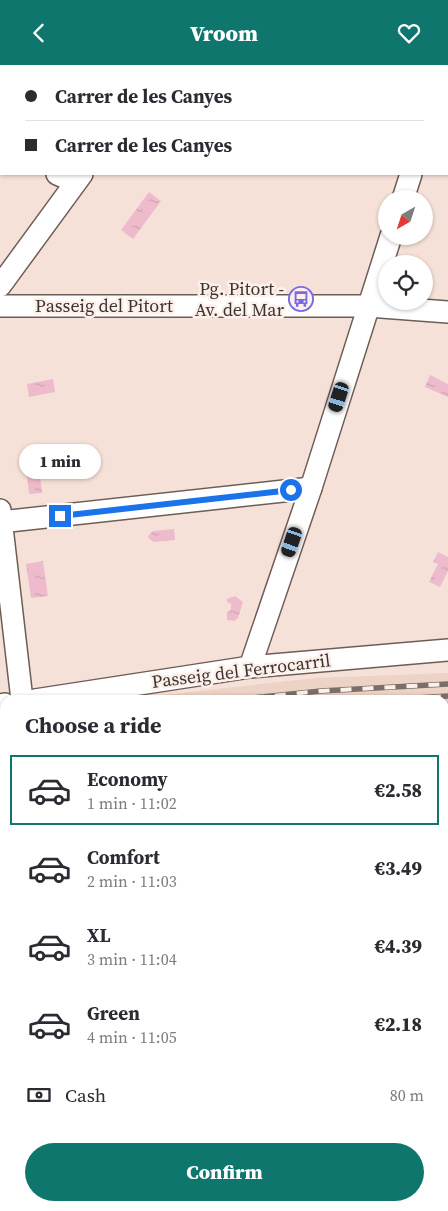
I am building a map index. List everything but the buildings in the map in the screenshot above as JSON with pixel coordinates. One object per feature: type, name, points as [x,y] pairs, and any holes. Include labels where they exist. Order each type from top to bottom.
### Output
[{"type":"street","points":[[406,190],[411,175]]},
{"type":"street","points":[[0,286],[71,177]]},
{"type":"street","points":[[250,667],[388,245]]},
{"type":"street","name":"Passeig del Pitort","points":[[0,306],[368,306],[448,311]]},
{"type":"street","points":[[21,695],[1,518],[310,488]]},
{"type":"street","name":"Passeig del Ferrocarril","points":[[68,695],[250,667],[448,651]]},
{"type":"shaded area","points":[[448,673],[448,695],[162,695],[316,678]]},
{"type":"water","points":[[149,192],[161,201],[133,239],[121,230]]},
{"type":"water","points":[[430,375],[448,384],[448,397],[425,387]]},
{"type":"water","points":[[53,379],[55,392],[29,397],[27,384]]},
{"type":"water","points":[[39,464],[42,493],[29,494],[26,466]]},
{"type":"water","points":[[174,529],[175,540],[154,542],[148,536],[153,531]]},
{"type":"water","points":[[438,552],[448,557],[448,571],[440,587],[429,582],[438,564],[433,562]]},
{"type":"water","points":[[43,561],[48,596],[31,598],[26,564]]},
{"type":"water","points":[[235,596],[243,602],[238,618],[234,621],[227,620],[227,612],[231,609],[231,604],[227,602],[227,599]]},
{"type":"railway","points":[[281,695],[448,684]]},
{"type":"place","name":"Pg. Pitort - Av. del Mar","points":[[301,299]]},
{"type":"route","points":[[60,516],[291,490]]}]
